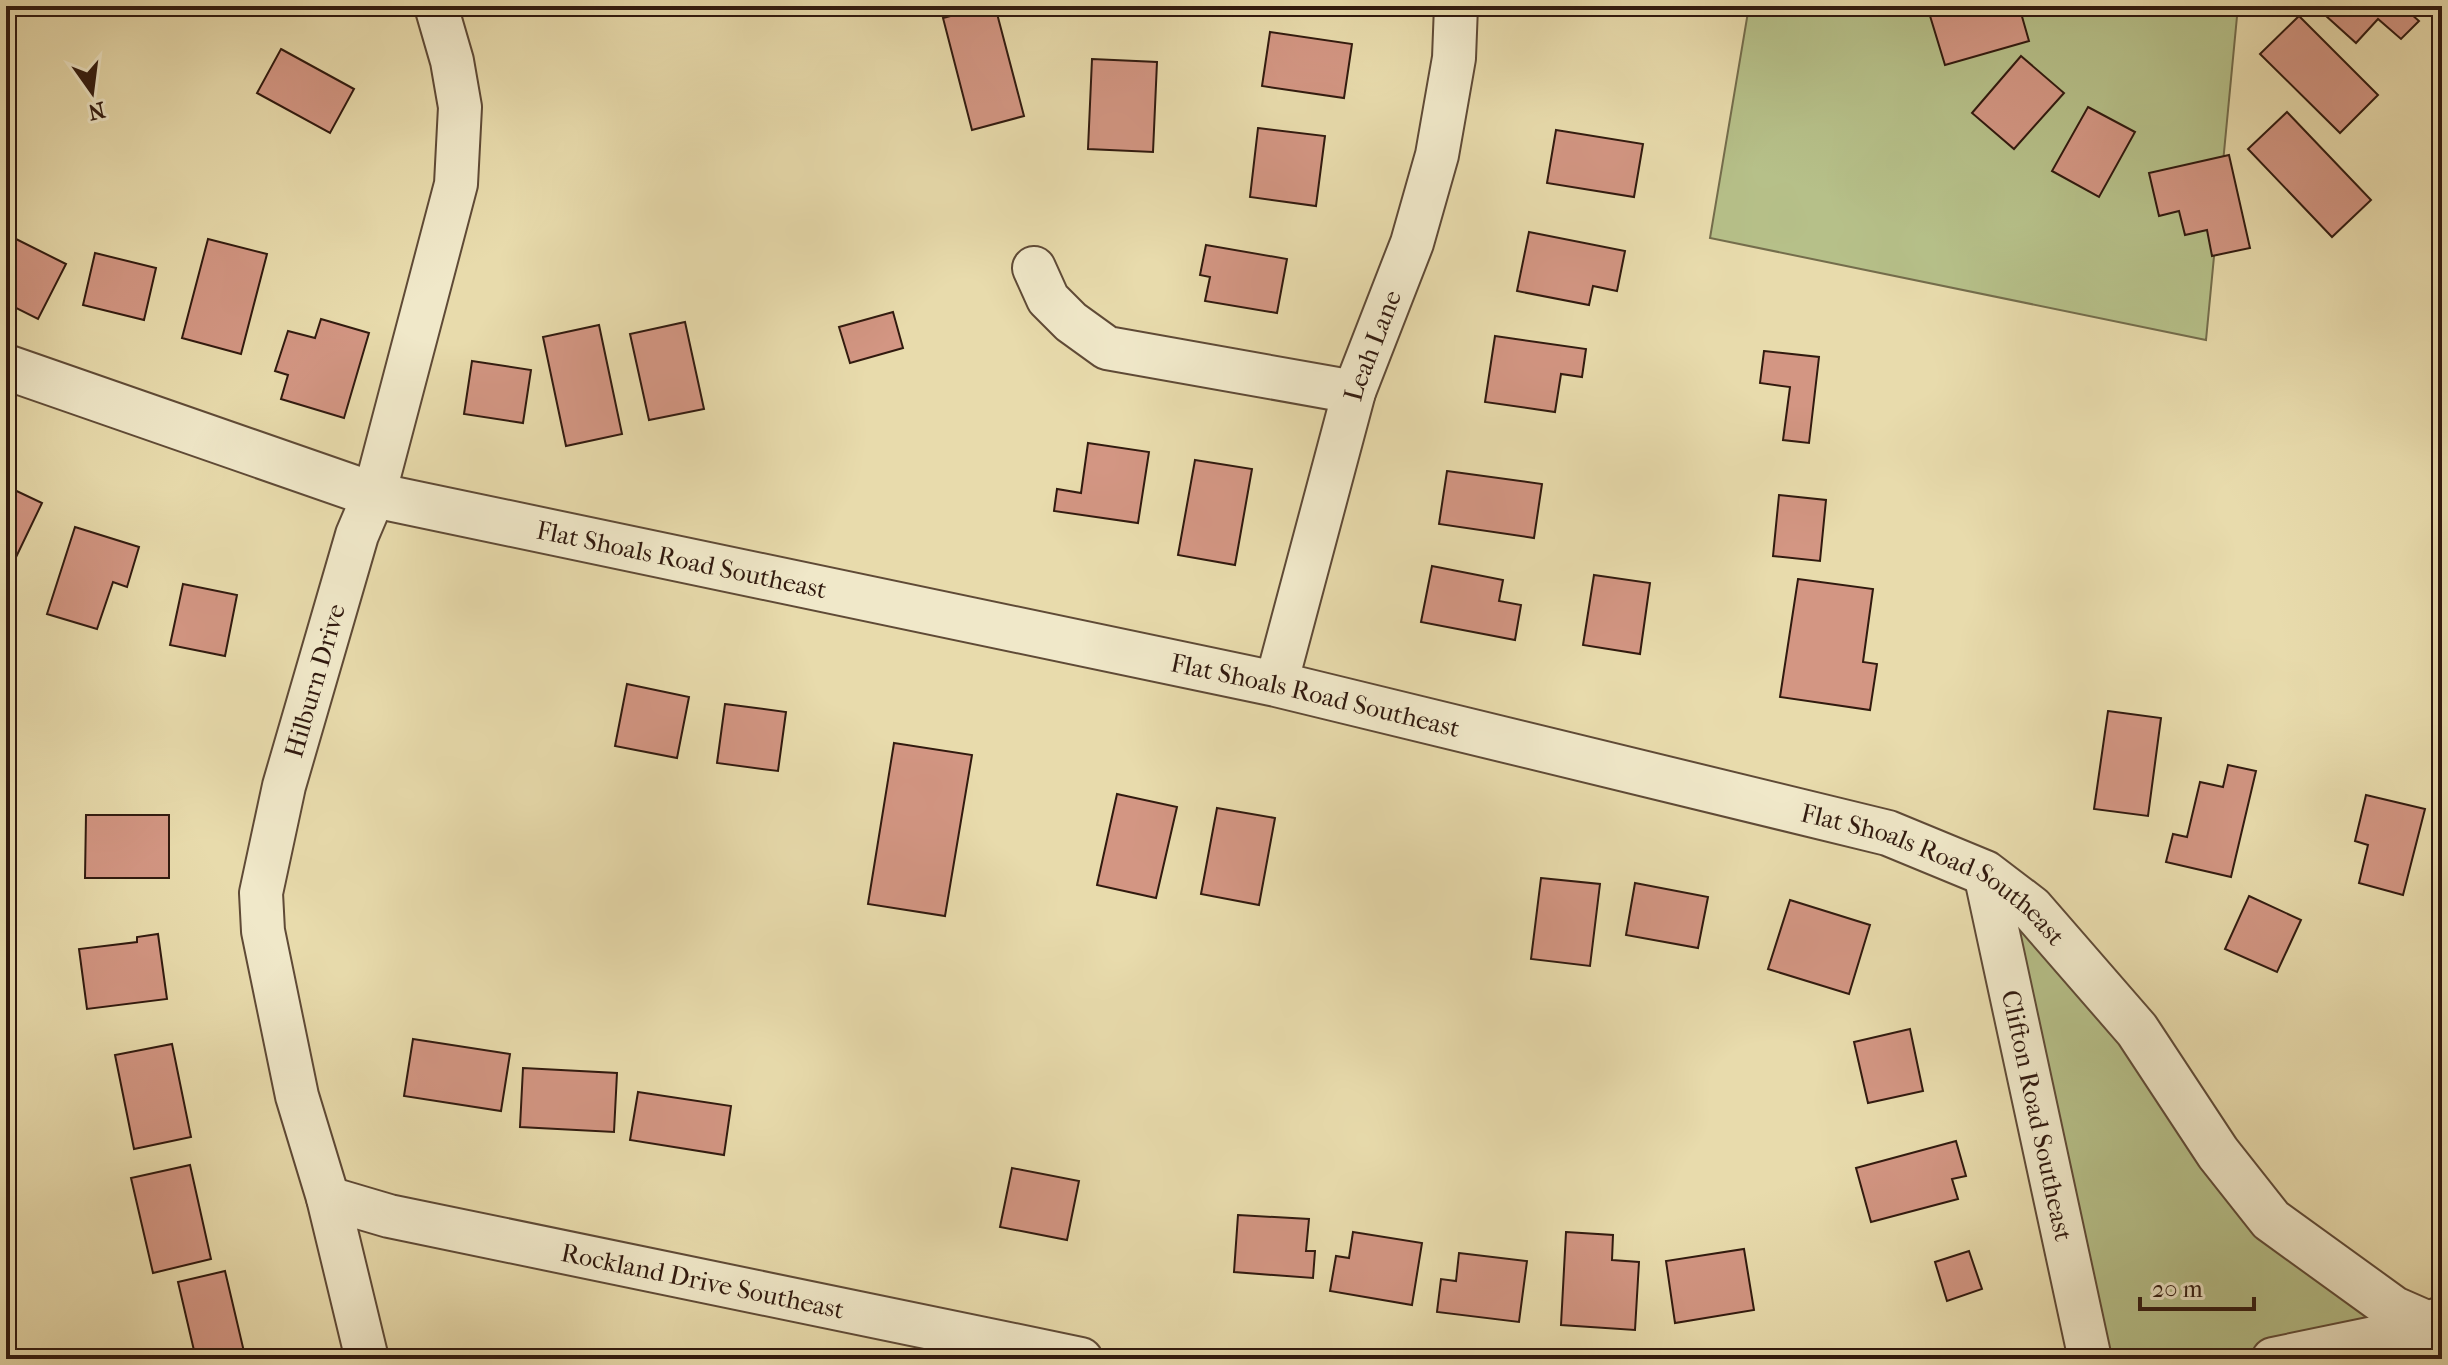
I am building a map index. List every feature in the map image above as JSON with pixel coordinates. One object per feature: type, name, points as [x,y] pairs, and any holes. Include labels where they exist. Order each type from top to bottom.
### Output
[{"type":"street","name":"Hilburn Drive","points":[[367,1359],[328,1198],[297,1096],[263,931],[261,893],[288,771],[357,535],[374,495],[456,184],[460,107],[452,61],[436,6]]},
{"type":"street","name":"Leah Lane","points":[[1276,684],[1354,392],[1412,243],[1437,155],[1454,58],[1456,6]]},
{"type":"street","points":[[1034,268],[1048,299],[1071,322],[1107,348],[1354,392]]},
{"type":"street","name":"Flat Shoals Road Southeast","points":[[6,367],[374,495],[1276,684],[1888,833],[1985,873],[2031,908],[2137,1030],[2218,1153],[2271,1220],[2394,1309],[2433,1333]]},
{"type":"street","name":"Clifton Road Southeast","points":[[1985,873],[2090,1359]]},
{"type":"street","name":"Rockland Drive Southeast","points":[[328,1198],[389,1216],[1081,1359]]},
{"type":"street","points":[[2273,1359],[2403,1332],[2433,1333]]},
{"type":"green space","points":[[1749,6],[2238,6],[2206,340],[1710,238]]},
{"type":"green space","points":[[1985,873],[2271,1220],[2423,1323],[2213,1359],[2090,1359]]},
{"type":"building","points":[[995,6],[1024,116],[972,130],[943,18]]},
{"type":"building","points":[[1927,6],[2019,6],[2029,41],[1945,65]]},
{"type":"building","points":[[2315,6],[2402,6],[2419,21],[2401,39],[2378,19],[2356,43]]},
{"type":"building","points":[[2299,16],[2378,95],[2340,133],[2260,54]]},
{"type":"building","points":[[1270,32],[1352,44],[1344,98],[1262,86]]},
{"type":"building","points":[[281,49],[354,89],[330,133],[257,93]]},
{"type":"building","points":[[2021,56],[2064,93],[2014,149],[1972,113]]},
{"type":"building","points":[[1092,59],[1157,62],[1153,152],[1088,149]]},
{"type":"building","points":[[2088,107],[2135,132],[2099,197],[2052,171]]},
{"type":"building","points":[[2287,112],[2371,200],[2332,237],[2248,149]]},
{"type":"building","points":[[1258,128],[1325,136],[1316,206],[1250,197]]},
{"type":"building","points":[[1556,130],[1643,144],[1634,197],[1547,183]]},
{"type":"building","points":[[2229,155],[2250,248],[2212,256],[2207,230],[2185,235],[2179,211],[2159,216],[2149,173]]},
{"type":"building","points":[[1529,232],[1625,251],[1617,291],[1593,286],[1589,305],[1517,291]]},
{"type":"building","points":[[6,234],[66,264],[38,319],[6,303]]},
{"type":"building","points":[[208,239],[267,254],[241,354],[182,338]]},
{"type":"building","points":[[1206,245],[1287,259],[1277,313],[1205,301],[1210,277],[1200,275]]},
{"type":"building","points":[[95,253],[156,268],[144,320],[83,305]]},
{"type":"building","points":[[893,312],[903,348],[850,363],[839,327]]},
{"type":"building","points":[[321,319],[369,333],[344,418],[281,399],[288,375],[275,371],[288,331],[315,338]]},
{"type":"building","points":[[685,322],[704,409],[649,420],[630,334]]},
{"type":"building","points":[[599,325],[622,434],[566,446],[543,337]]},
{"type":"building","points":[[1495,336],[1586,349],[1582,377],[1561,374],[1555,412],[1485,402]]},
{"type":"building","points":[[1764,351],[1819,357],[1809,443],[1783,440],[1790,387],[1760,383]]},
{"type":"building","points":[[472,361],[531,370],[523,423],[464,414]]},
{"type":"building","points":[[1088,443],[1149,452],[1138,523],[1054,511],[1057,489],[1081,493]]},
{"type":"building","points":[[1195,460],[1252,469],[1235,565],[1178,555]]},
{"type":"building","points":[[1447,471],[1542,484],[1534,538],[1439,524]]},
{"type":"building","points":[[6,486],[42,503],[6,578]]},
{"type":"building","points":[[1779,495],[1826,500],[1820,561],[1773,556]]},
{"type":"building","points":[[75,527],[139,547],[127,587],[113,582],[97,629],[47,614]]},
{"type":"building","points":[[1432,566],[1503,580],[1499,601],[1521,605],[1515,640],[1421,622]]},
{"type":"building","points":[[1594,575],[1650,583],[1640,654],[1583,645]]},
{"type":"building","points":[[1798,579],[1873,589],[1863,662],[1877,664],[1870,710],[1780,697]]},
{"type":"building","points":[[183,584],[237,595],[225,656],[170,645]]},
{"type":"building","points":[[627,684],[689,697],[677,758],[615,746]]},
{"type":"building","points":[[725,704],[786,712],[778,771],[717,763]]},
{"type":"building","points":[[2108,711],[2161,718],[2148,816],[2094,809]]},
{"type":"building","points":[[894,743],[972,755],[945,916],[868,904]]},
{"type":"building","points":[[2228,765],[2256,771],[2231,877],[2166,862],[2173,834],[2187,837],[2200,782],[2223,787]]},
{"type":"building","points":[[1117,794],[1177,807],[1156,898],[1097,885]]},
{"type":"building","points":[[2366,795],[2425,809],[2403,895],[2359,883],[2368,845],[2355,841]]},
{"type":"building","points":[[1217,808],[1275,818],[1259,905],[1201,894]]},
{"type":"building","points":[[86,815],[169,815],[169,878],[85,878]]},
{"type":"building","points":[[1541,878],[1600,884],[1590,966],[1531,959]]},
{"type":"building","points":[[1635,883],[1708,897],[1698,948],[1626,935]]},
{"type":"building","points":[[2249,896],[2301,920],[2277,972],[2225,949]]},
{"type":"building","points":[[1790,900],[1870,925],[1849,994],[1768,969]]},
{"type":"building","points":[[158,934],[167,999],[87,1009],[79,949],[137,942],[137,937]]},
{"type":"building","points":[[1910,1029],[1923,1091],[1868,1103],[1854,1042]]},
{"type":"building","points":[[413,1039],[510,1054],[501,1111],[404,1096]]},
{"type":"building","points":[[172,1044],[191,1137],[134,1149],[115,1055]]},
{"type":"building","points":[[523,1068],[617,1073],[614,1132],[520,1127]]},
{"type":"building","points":[[638,1092],[731,1106],[724,1155],[630,1140]]},
{"type":"building","points":[[1956,1141],[1966,1176],[1952,1179],[1958,1199],[1871,1222],[1856,1168]]},
{"type":"building","points":[[190,1165],[211,1259],[153,1273],[131,1178]]},
{"type":"building","points":[[1012,1168],[1079,1181],[1067,1240],[1000,1227]]},
{"type":"building","points":[[1238,1215],[1309,1219],[1306,1251],[1315,1251],[1313,1278],[1234,1272]]},
{"type":"building","points":[[1353,1232],[1422,1243],[1412,1305],[1330,1291],[1336,1256],[1349,1258]]},
{"type":"building","points":[[1566,1232],[1613,1235],[1612,1260],[1639,1262],[1635,1330],[1561,1325]]},
{"type":"building","points":[[1744,1249],[1754,1310],[1675,1323],[1666,1261]]},
{"type":"building","points":[[1969,1251],[1982,1289],[1947,1301],[1935,1262]]},
{"type":"building","points":[[1459,1253],[1527,1261],[1519,1322],[1437,1312],[1441,1279],[1456,1281]]},
{"type":"building","points":[[225,1271],[245,1356],[196,1359],[178,1282]]}]
